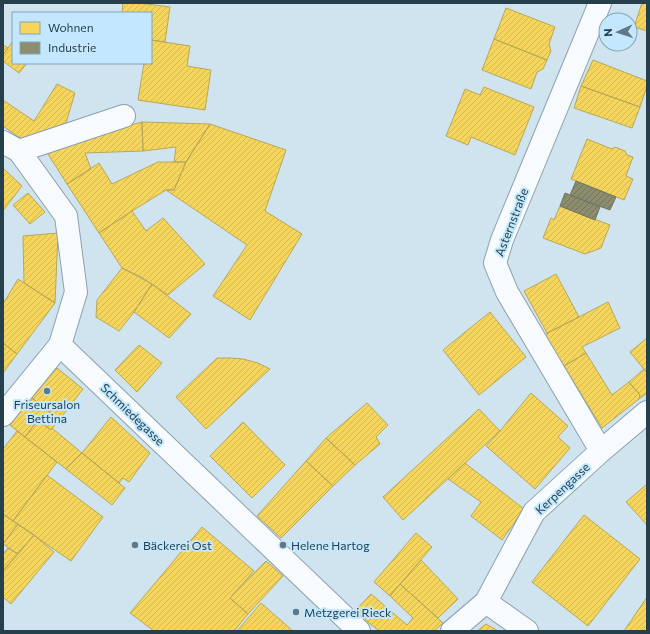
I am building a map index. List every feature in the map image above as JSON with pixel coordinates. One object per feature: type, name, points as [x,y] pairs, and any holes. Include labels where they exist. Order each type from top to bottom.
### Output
[{"type":"street","name":"Asternstraße","points":[[600,3],[502,240],[495,263],[506,292],[601,451]]},
{"type":"street","points":[[3,415],[60,345],[76,292],[66,216],[11,147],[124,116]]},
{"type":"street","name":"Schmiedegasse","points":[[60,345],[359,631]]},
{"type":"street","name":"Kerpengasse","points":[[486,602],[534,512],[601,451],[647,412]]},
{"type":"street","points":[[452,631],[486,602],[527,631]]},
{"type":"building: Wohnen","points":[[123,3],[139,3],[170,7],[165,42],[152,40],[152,12],[122,12]]},
{"type":"building: Wohnen","points":[[642,3],[647,3],[647,31],[638,28],[638,15]]},
{"type":"building: Wohnen","points":[[506,8],[555,27],[549,44],[551,51],[547,60],[494,39]]},
{"type":"building: Wohnen","points":[[494,39],[547,60],[543,69],[537,72],[531,89],[482,70]]},
{"type":"building: Wohnen","points":[[152,40],[190,46],[187,66],[211,70],[205,110],[138,100],[144,64],[152,64]]},
{"type":"building: Wohnen","points":[[12,42],[12,64],[26,64],[19,73],[3,61],[3,55]]},
{"type":"building: Wohnen","points":[[3,45],[8,48],[3,55]]},
{"type":"building: Wohnen","points":[[593,60],[647,81],[647,86],[640,107],[581,86]]},
{"type":"building: Wohnen","points":[[57,84],[75,93],[65,126],[23,140],[3,126],[3,100],[34,121]]},
{"type":"building: Wohnen","points":[[581,86],[640,107],[632,128],[574,108]]},
{"type":"building: Wohnen","points":[[484,87],[534,107],[515,155],[471,137],[468,145],[446,136],[465,89],[480,95]]},
{"type":"building: Wohnen","points":[[142,122],[210,124],[186,162],[174,162],[176,147],[143,151]]},
{"type":"building: Wohnen","points":[[142,122],[143,151],[85,153],[91,169],[67,184],[44,148]]},
{"type":"building: Wohnen","points":[[210,124],[286,150],[265,211],[302,234],[250,320],[213,296],[247,245],[166,190],[174,190],[186,162]]},
{"type":"building: Wohnen","points":[[587,139],[612,149],[615,147],[625,151],[627,155],[633,157],[626,176],[633,179],[624,200],[571,179]]},
{"type":"building: Wohnen","points":[[158,162],[186,162],[174,190],[166,190],[99,233],[67,184],[99,163],[112,184]]},
{"type":"building: Wohnen","points":[[4,169],[22,186],[3,211],[3,170]]},
{"type":"building: Wohnen","points":[[28,193],[45,212],[30,224],[13,205]]},
{"type":"building: Wohnen","points":[[560,206],[610,225],[601,248],[585,254],[543,238],[551,218],[554,220]]},
{"type":"building: Wohnen","points":[[132,211],[146,231],[163,218],[205,264],[168,295],[141,277],[122,268],[99,233]]},
{"type":"building: Wohnen","points":[[58,233],[55,303],[24,283],[23,236]]},
{"type":"building: Wohnen","points":[[122,268],[152,284],[134,312],[119,331],[96,317],[97,300]]},
{"type":"building: Wohnen","points":[[556,274],[579,317],[547,333],[524,291]]},
{"type":"building: Wohnen","points":[[18,279],[55,303],[17,354],[3,343],[3,304]]},
{"type":"building: Wohnen","points":[[152,284],[191,314],[169,338],[134,312]]},
{"type":"building: Wohnen","points":[[608,302],[620,328],[582,347],[586,353],[564,366],[544,335]]},
{"type":"building: Wohnen","points":[[490,312],[526,357],[479,395],[443,350]]},
{"type":"building: Wohnen","points":[[647,338],[647,373],[630,352]]},
{"type":"building: Wohnen","points":[[3,343],[17,354],[3,373]]},
{"type":"building: Wohnen","points":[[139,345],[162,363],[137,392],[115,370]]},
{"type":"building: Wohnen","points":[[586,353],[612,395],[629,382],[640,395],[639,399],[602,428],[564,366]]},
{"type":"building: Wohnen","points":[[217,358],[243,359],[258,363],[270,369],[206,429],[176,397]]},
{"type":"building: Wohnen","points":[[57,368],[83,389],[59,420],[32,398]]},
{"type":"building: Wohnen","points":[[644,369],[647,373],[647,393],[639,399],[640,395],[629,382]]},
{"type":"building: Wohnen","points":[[531,393],[568,426],[558,437],[570,448],[535,489],[486,446]]},
{"type":"building: Wohnen","points":[[32,398],[59,420],[51,430],[38,420],[25,437],[10,425]]},
{"type":"building: Wohnen","points":[[367,403],[388,425],[376,437],[380,444],[355,465],[326,438]]},
{"type":"building: Wohnen","points":[[479,409],[500,431],[403,520],[383,497]]},
{"type":"building: Wohnen","points":[[111,417],[150,453],[129,482],[123,478],[119,483],[82,453]]},
{"type":"building: Wohnen","points":[[38,420],[51,430],[52,428],[82,453],[66,469],[25,437]]},
{"type":"building: Wohnen","points":[[243,422],[285,465],[252,498],[210,456]]},
{"type":"building: Wohnen","points":[[17,431],[57,462],[13,521],[3,514],[3,449]]},
{"type":"building: Wohnen","points":[[326,438],[355,465],[333,486],[306,461]]},
{"type":"building: Wohnen","points":[[82,453],[125,488],[112,505],[66,469]]},
{"type":"building: Wohnen","points":[[306,461],[333,486],[281,538],[257,516]]},
{"type":"building: Wohnen","points":[[465,463],[524,509],[502,540],[471,516],[481,502],[448,479]]},
{"type":"building: Wohnen","points":[[47,475],[103,517],[71,561],[13,521]]},
{"type":"building: Wohnen","points":[[647,484],[647,525],[626,502]]},
{"type":"building: Wohnen","points":[[3,514],[18,524],[3,544]]},
{"type":"building: Wohnen","points":[[584,515],[640,559],[588,626],[532,582]]},
{"type":"building: Wohnen","points":[[18,524],[34,535],[18,554],[3,544]]},
{"type":"building: Wohnen","points":[[202,527],[254,571],[230,598],[248,614],[234,631],[154,631],[130,613]]},
{"type":"building: Wohnen","points":[[416,533],[432,547],[390,596],[374,582]]},
{"type":"building: Wohnen","points":[[34,535],[54,552],[11,604],[3,597],[3,571]]},
{"type":"building: Wohnen","points":[[8,548],[18,554],[3,571],[3,554]]},
{"type":"building: Wohnen","points":[[421,560],[458,599],[438,618],[400,584]]},
{"type":"building: Wohnen","points":[[266,561],[283,576],[248,614],[230,598]]},
{"type":"building: Wohnen","points":[[400,584],[443,623],[434,631],[379,631],[355,611],[371,594],[407,625],[413,618],[390,596]]},
{"type":"building: Wohnen","points":[[647,597],[647,631],[624,631]]},
{"type":"building: Wohnen","points":[[261,603],[293,631],[237,631]]},
{"type":"building: Wohnen","points":[[486,624],[498,631],[477,631]]},
{"type":"building: Industrie","points":[[576,181],[616,197],[610,210],[570,195]]},
{"type":"building: Industrie","points":[[565,193],[600,207],[595,220],[560,206]]},
{"type":"place","name":"Friseursalon Bettina","points":[[47,391]]},
{"type":"place","name":"Bäckerei Ost","points":[[135,545]]},
{"type":"place","name":"Helene Hartog","points":[[283,545]]},
{"type":"place","name":"Metzgerei Rieck","points":[[296,612]]}]
